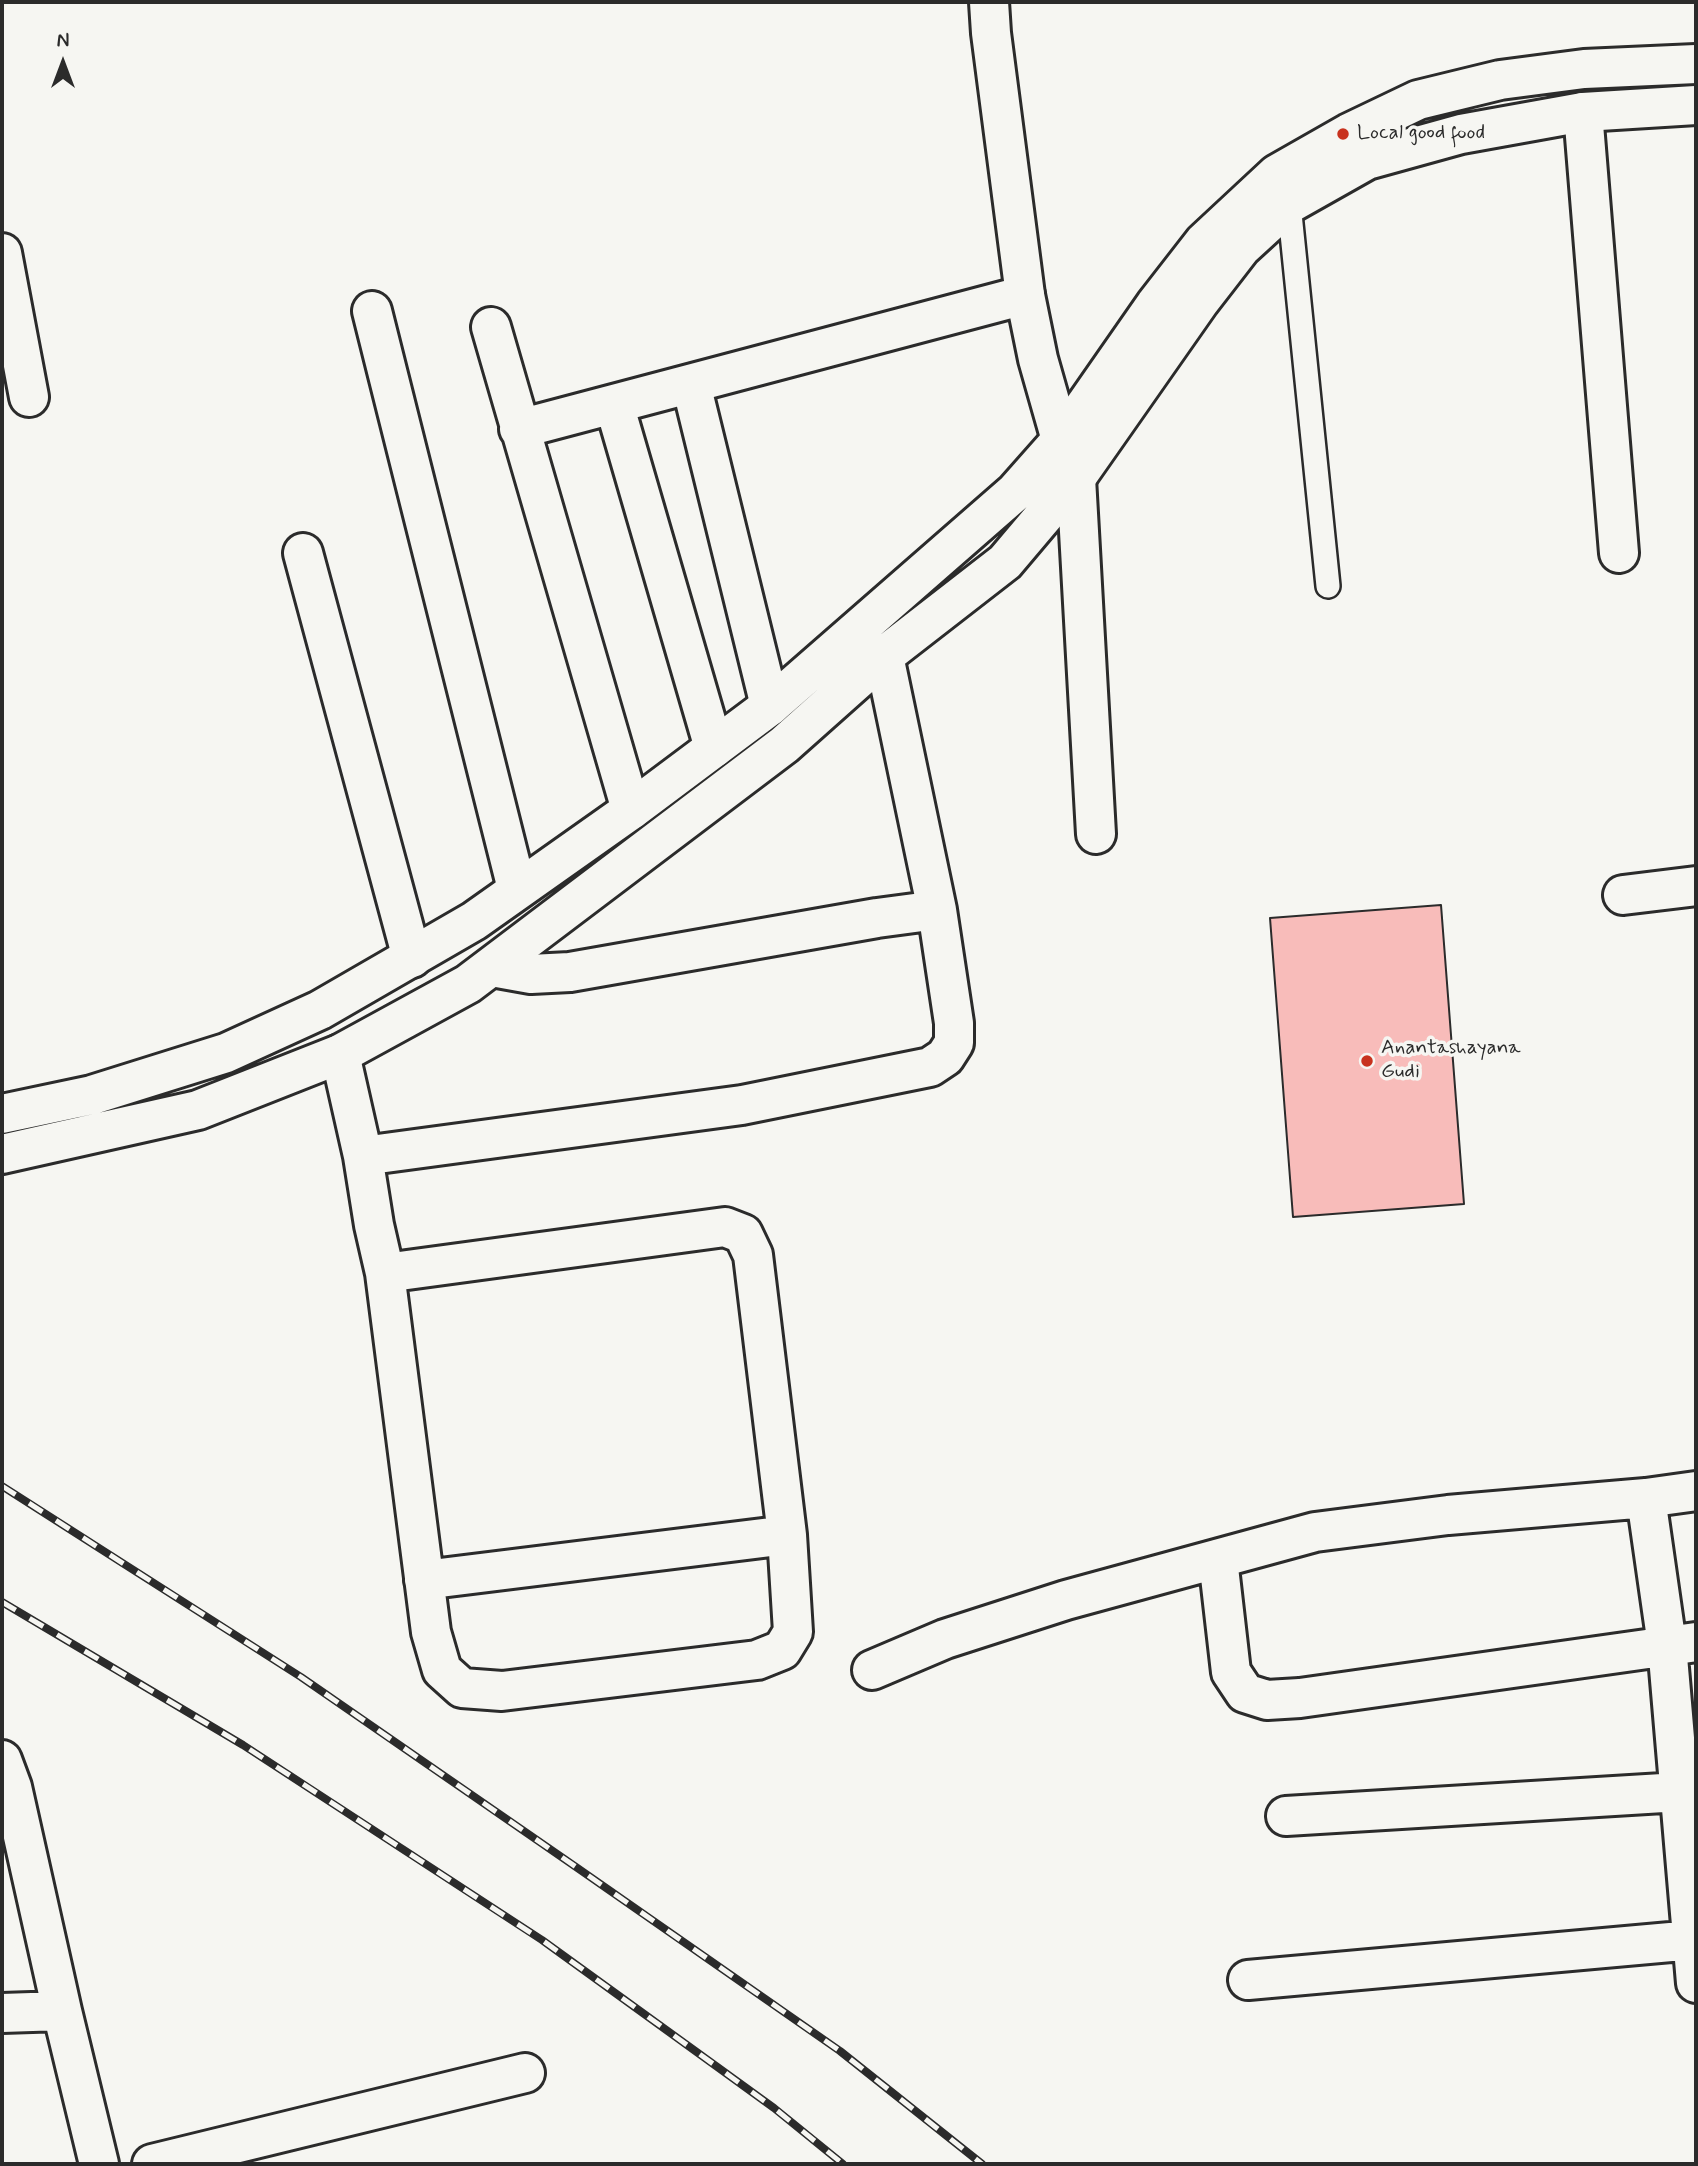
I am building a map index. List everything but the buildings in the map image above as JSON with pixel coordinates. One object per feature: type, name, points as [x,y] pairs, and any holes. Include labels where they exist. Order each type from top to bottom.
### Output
[{"type":"street","points":[[989,2],[1025,295],[1038,359],[1061,440]]},
{"type":"street","points":[[2,1114],[92,1095],[226,1053],[320,1010],[474,920],[631,810],[770,706],[1015,492],[1061,440],[1155,305],[1204,242],[1277,174],[1349,133],[1418,100],[1500,80],[1584,69],[1696,64]]},
{"type":"street","points":[[2,1154],[198,1110],[340,1054],[468,984],[492,967],[784,745],[884,656],[1005,562],[1076,478],[1199,301],[1241,248],[1289,204],[1367,160],[1461,134],[1583,112],[1696,105]]},
{"type":"street","points":[[1583,112],[1619,553]]},
{"type":"street","points":[[2,253],[29,397]]},
{"type":"street","points":[[520,429],[1025,295]]},
{"type":"street","points":[[372,311],[517,889]]},
{"type":"street","points":[[491,327],[631,810]]},
{"type":"street","points":[[691,384],[770,706]]},
{"type":"street","points":[[614,404],[714,748]]},
{"type":"street","points":[[1076,478],[1096,834]]},
{"type":"street","points":[[303,553],[412,958]]},
{"type":"street","points":[[363,1156],[742,1105],[930,1067],[945,1057],[954,1043],[954,1023],[936,910],[884,656]]},
{"type":"street","points":[[1623,895],[1696,886]]},
{"type":"street","points":[[492,967],[531,974],[570,972],[936,910]]},
{"type":"street","points":[[340,1054],[385,1273],[431,1632],[442,1670],[462,1688],[502,1691],[730,1664],[757,1660],[782,1650],[793,1632],[787,1535],[752,1255],[743,1234],[725,1227],[385,1273]]},
{"type":"street","points":[[872,1670],[945,1639],[1066,1600],[1315,1532],[1448,1515],[1696,1491]]},
{"type":"street","points":[[1646,1497],[1682,1644],[1696,1983]]},
{"type":"street","points":[[424,1580],[787,1535]]},
{"type":"street","points":[[1218,1559],[1231,1672],[1245,1693],[1267,1700],[1300,1698],[1682,1644]]},
{"type":"street","points":[[2,1760],[12,1787],[99,2164]]},
{"type":"street","points":[[1286,1815],[1688,1792]]},
{"type":"street","points":[[1248,1980],[1693,1940]]},
{"type":"street","points":[[2,2013],[62,2011]]},
{"type":"street","points":[[152,2164],[525,2073]]},
{"type":"lane","points":[[1289,204],[1328,586]]},
{"type":"railway","points":[[2,1486],[301,1677],[576,1867],[840,2051],[982,2164]]},
{"type":"railway","points":[[2,1602],[243,1745],[542,1940],[774,2108],[843,2164]]},
{"type":"place","name":"Local good food","points":[[1343,134]]},
{"type":"place","name":"Anantashayana Gudi","points":[[1367,1061]]}]
